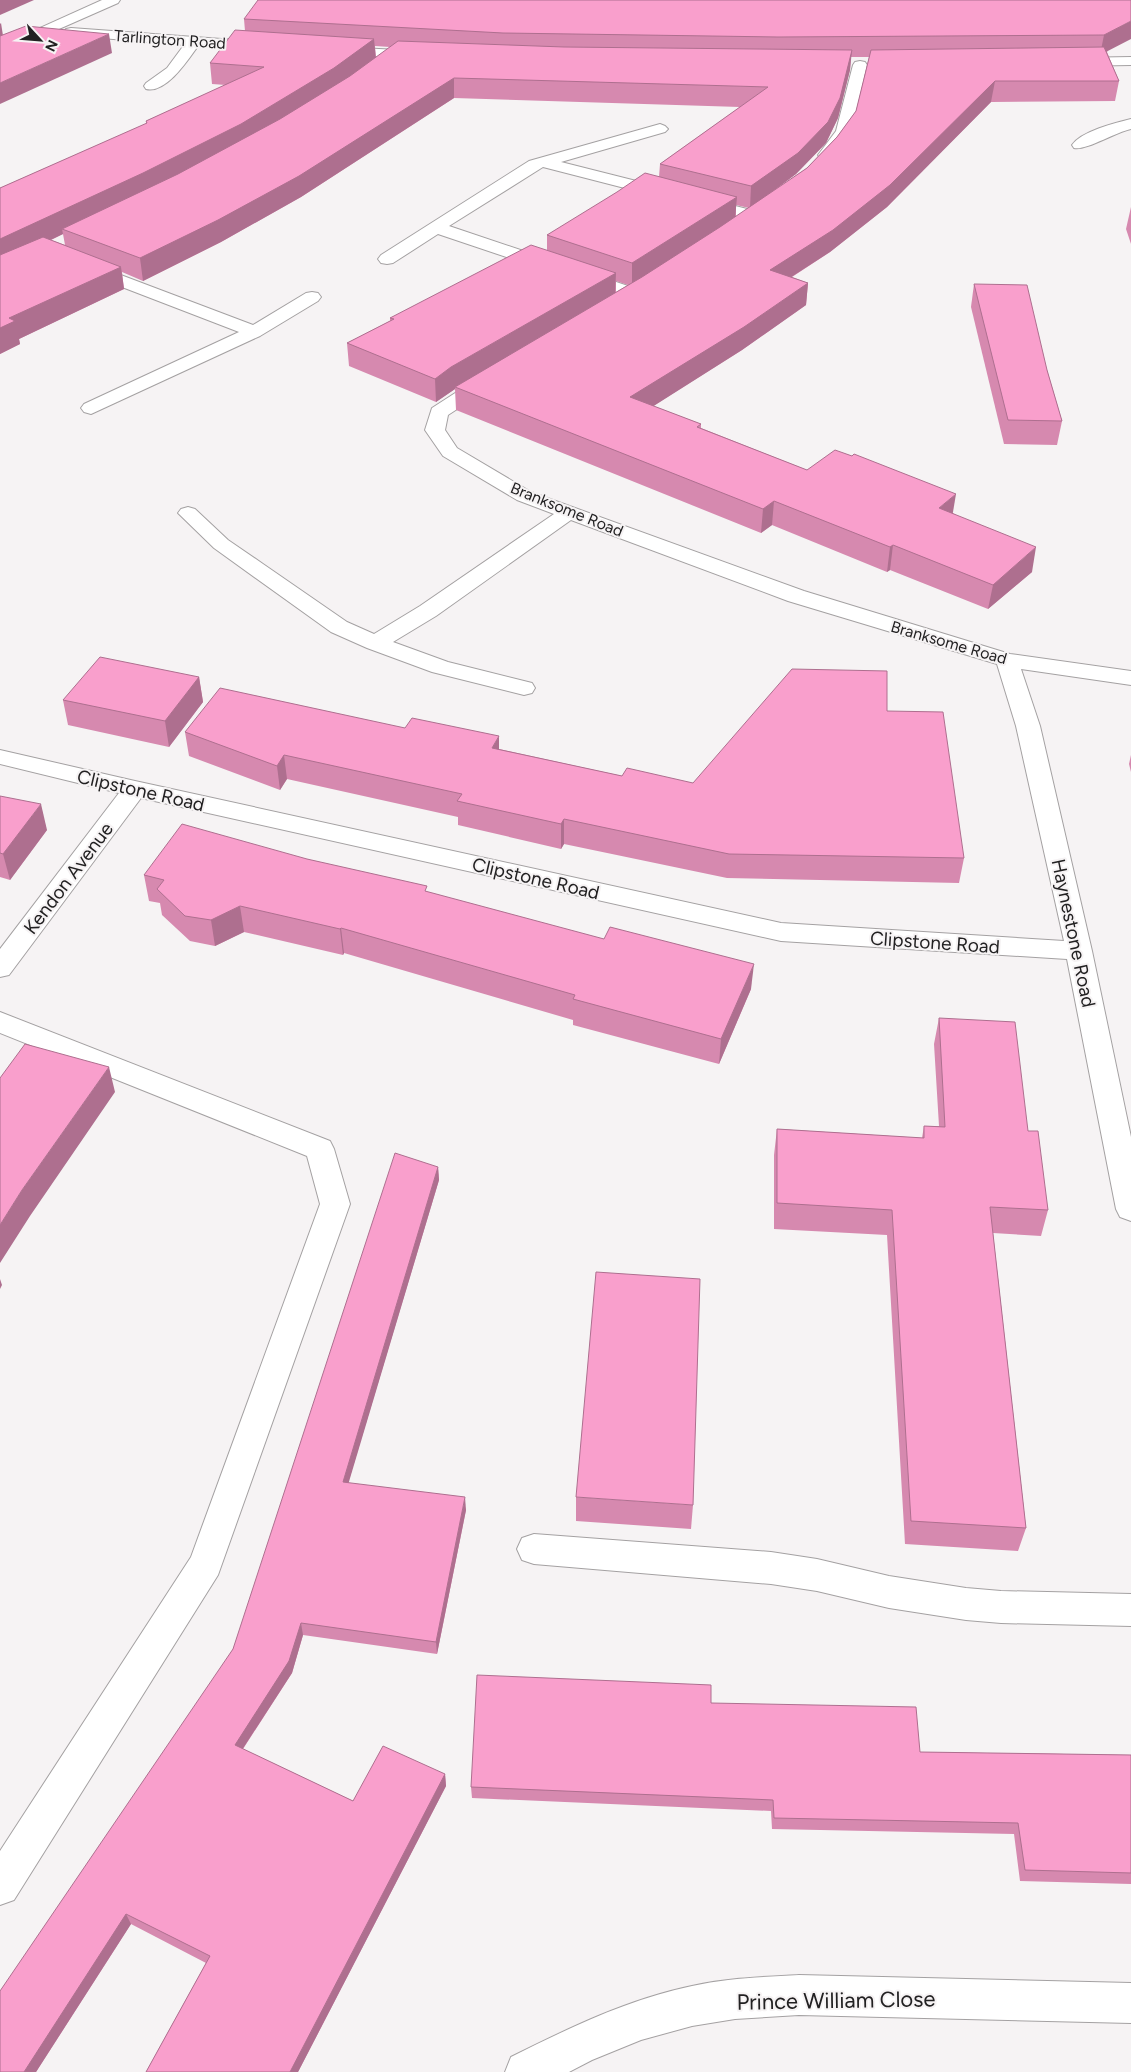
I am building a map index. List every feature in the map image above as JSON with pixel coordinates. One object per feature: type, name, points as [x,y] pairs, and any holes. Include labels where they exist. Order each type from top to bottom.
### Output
[{"type":"street","points":[[0,51],[113,0]]},
{"type":"street","name":"Tarlington Road","points":[[49,29],[77,33],[280,47]]},
{"type":"street","points":[[8,31],[30,38]]},
{"type":"street","points":[[151,86],[172,71],[194,41]]},
{"type":"street","points":[[328,50],[435,56]]},
{"type":"street","points":[[374,70],[396,54]]},
{"type":"street","points":[[1063,62],[1131,61]]},
{"type":"street","points":[[815,166],[844,131],[860,65]]},
{"type":"street","points":[[1080,145],[1103,131],[1131,124]]},
{"type":"street","points":[[387,259],[535,164],[660,129]]},
{"type":"street","points":[[543,162],[760,211],[737,227]]},
{"type":"street","points":[[437,228],[642,289],[610,308]]},
{"type":"street","points":[[73,262],[254,332]]},
{"type":"street","points":[[91,408],[254,332],[312,298]]},
{"type":"street","name":"Branksome Road","points":[[502,372],[460,396],[438,412],[435,430],[450,452],[524,496],[796,596],[1007,660],[1131,678]]},
{"type":"street","points":[[376,642],[428,611],[570,512]]},
{"type":"street","points":[[188,513],[221,544],[339,627],[440,666],[524,688]]},
{"type":"street","name":"Haynestone Road","points":[[1007,660],[1028,726],[1079,951],[1131,1209]]},
{"type":"street","name":"Clipstone Road","points":[[0,757],[135,789],[781,932],[1079,951]]},
{"type":"street","name":"Kendon Avenue","points":[[0,968],[135,789]]},
{"type":"street","points":[[0,1022],[320,1149],[335,1204],[206,1564],[0,1886]]},
{"type":"street","points":[[534,1549],[771,1568],[817,1575],[889,1592],[966,1604],[1131,1610]]},
{"type":"street","name":"Prince William Close","points":[[526,2072],[580,2044],[641,2020],[692,2006],[735,1999],[799,1995],[1131,2003]]},
{"type":"building","points":[[258,0],[1131,0],[1131,21],[1104,35],[778,37],[503,33],[244,19]]},
{"type":"building","points":[[26,26],[109,34],[0,83],[0,36]]},
{"type":"building","points":[[235,30],[374,39],[334,68],[241,124],[143,173],[0,239],[0,188],[147,123],[146,121],[264,67],[210,63]]},
{"type":"building","points":[[398,41],[564,47],[852,50],[840,98],[828,122],[798,153],[751,186],[660,164],[768,87],[454,78],[299,176],[218,220],[140,258],[62,229],[178,174],[280,119],[350,76]]},
{"type":"building","points":[[1104,47],[1119,81],[995,81],[890,185],[833,230],[770,270],[808,283],[744,327],[630,397],[701,424],[697,427],[807,470],[835,450],[852,456],[854,454],[956,494],[939,508],[1036,547],[993,585],[893,545],[890,547],[774,501],[763,509],[455,387],[642,277],[807,168],[837,137],[856,111],[871,50]]},
{"type":"building","points":[[645,173],[737,197],[632,263],[547,235],[617,192]]},
{"type":"building","points":[[43,237],[121,267],[9,318],[15,321],[0,328],[0,255]]},
{"type":"building","points":[[531,245],[616,273],[451,367],[435,379],[347,343],[394,319],[390,318]]},
{"type":"building","points":[[974,284],[1027,285],[1047,370],[1062,421],[1008,420]]},
{"type":"building","points":[[100,657],[199,677],[165,721],[63,700]]},
{"type":"building","points":[[792,669],[887,671],[887,711],[943,712],[964,858],[729,854],[564,819],[561,824],[457,801],[462,794],[284,755],[277,766],[185,732],[220,688],[405,728],[412,718],[499,736],[492,748],[622,776],[627,768],[693,783]]},
{"type":"building","points":[[0,796],[41,804],[3,854],[0,853]]},
{"type":"building","points":[[182,824],[307,859],[427,886],[425,891],[604,939],[610,927],[754,964],[721,1039],[573,999],[575,995],[341,928],[240,906],[211,920],[185,916],[157,889],[164,880],[144,875]]},
{"type":"building","points":[[939,1018],[1015,1022],[1028,1131],[1038,1131],[1048,1210],[990,1207],[1026,1528],[911,1521],[892,1210],[777,1203],[777,1129],[924,1138],[924,1126],[945,1127]]},
{"type":"building","points":[[25,1044],[109,1067],[22,1190],[0,1225],[0,1078]]},
{"type":"building","points":[[395,1153],[438,1167],[343,1482],[465,1497],[436,1642],[301,1623],[289,1661],[235,1745],[353,1801],[383,1746],[445,1774],[290,2072],[146,2072],[210,1956],[126,1914],[24,2072],[0,2072],[0,1991],[233,1649]]},
{"type":"building","points":[[596,1272],[700,1279],[693,1505],[576,1497]]},
{"type":"building","points":[[477,1675],[711,1685],[711,1703],[916,1707],[920,1752],[1131,1755],[1131,1873],[1025,1870],[1018,1823],[774,1818],[773,1800],[471,1787]]}]
